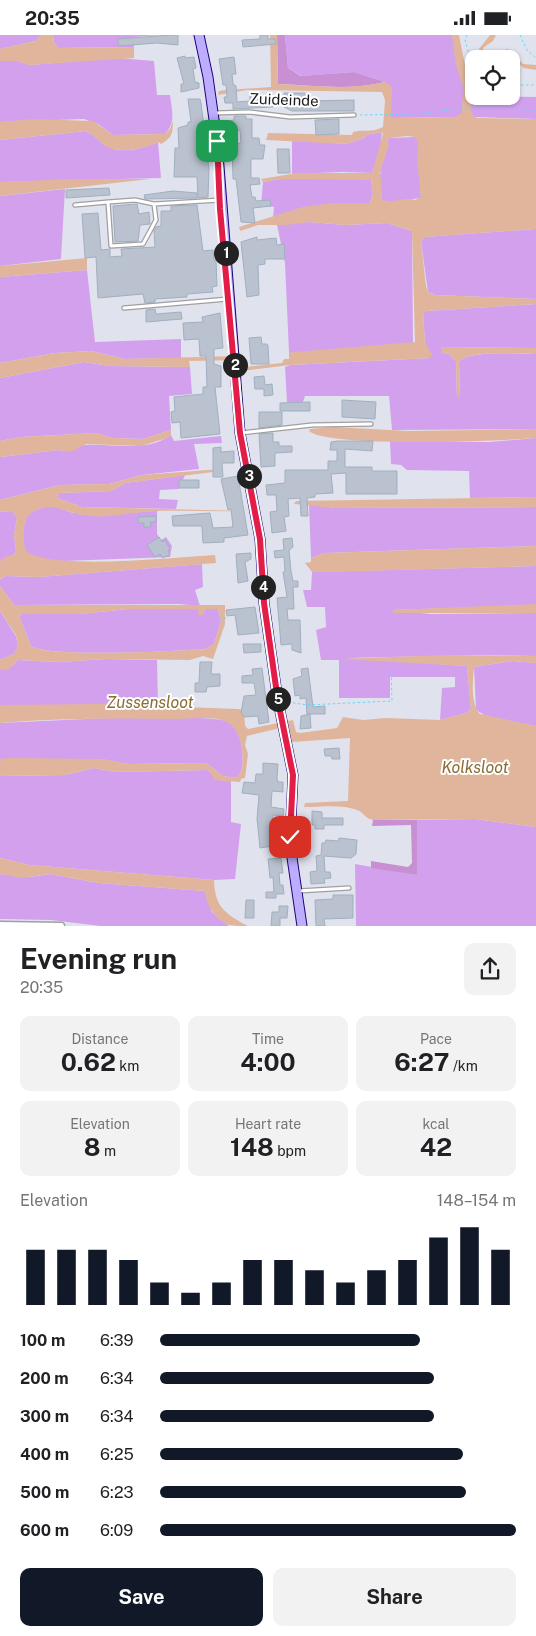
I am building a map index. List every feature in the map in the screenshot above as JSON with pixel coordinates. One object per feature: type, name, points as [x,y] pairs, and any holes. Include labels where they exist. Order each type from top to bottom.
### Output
[{"type":"street","points":[[199,35],[213,113],[240,433],[260,539],[264,603],[278,701],[293,775],[290,844],[302,926]]},
{"type":"street","points":[[0,925],[61,926]]},
{"type":"lane","name":"Zuideinde","points":[[213,113],[249,112],[290,117],[354,115]]},
{"type":"lane","points":[[75,205],[135,200],[154,204],[220,200]]},
{"type":"lane","points":[[108,202],[110,246],[143,244],[156,220],[154,204]]},
{"type":"lane","points":[[124,308],[229,299]]},
{"type":"lane","points":[[240,433],[312,425],[371,424]]},
{"type":"lane","points":[[298,891],[349,888]]},
{"type":"path","points":[[467,35],[468,50]]},
{"type":"path","points":[[520,35],[527,50],[536,58]]},
{"type":"path","points":[[520,85],[536,85]]},
{"type":"path","points":[[493,105],[493,109]]},
{"type":"path","points":[[354,115],[414,114],[461,109],[536,110]]},
{"type":"path","points":[[219,619],[226,618]]},
{"type":"path","points":[[278,701],[307,705],[392,701],[391,669]]},
{"type":"shaded area","points":[[0,35],[41,35],[36,41],[0,49]]},
{"type":"shaded area","points":[[53,35],[159,35],[134,37],[134,47],[58,48],[54,42]]},
{"type":"shaded area","points":[[277,35],[285,35],[288,68],[301,76],[354,72],[385,82],[345,87],[278,84]]},
{"type":"shaded area","points":[[285,35],[452,35],[464,87],[462,114],[455,117],[391,118],[385,82],[354,72],[302,76],[288,68]]},
{"type":"shaded area","points":[[118,58],[154,61],[157,95],[170,95],[172,121],[165,134],[113,135],[98,124],[84,119],[0,122],[0,61],[18,61],[29,65]]},
{"type":"shaded area","points":[[520,97],[536,97],[536,119],[473,117],[470,111],[470,105],[520,105]]},
{"type":"shaded area","points":[[86,131],[109,147],[120,150],[140,148],[158,142],[161,178],[0,182],[0,140]]},
{"type":"shaded area","points":[[382,132],[380,152],[372,173],[292,174],[292,140],[346,144],[364,138],[365,135]]},
{"type":"shaded area","points":[[415,137],[418,141],[421,198],[389,202],[382,200],[378,176],[382,173],[380,171],[389,138]]},
{"type":"shaded area","points":[[351,178],[371,180],[373,193],[370,203],[334,203],[273,218],[274,207],[261,205],[263,182],[280,179]]},
{"type":"shaded area","points":[[65,189],[61,259],[0,266],[0,196]]},
{"type":"shaded area","points":[[309,222],[345,225],[387,223],[412,231],[413,344],[289,353],[285,263],[277,225]]},
{"type":"shaded area","points":[[536,229],[536,299],[435,295],[428,292],[421,242],[424,237]]},
{"type":"shaded area","points":[[87,270],[95,342],[181,339],[181,358],[124,359],[91,351],[55,353],[0,363],[0,277]]},
{"type":"shaded area","points":[[536,304],[536,348],[442,347],[441,352],[449,354],[456,361],[457,398],[460,394],[459,361],[474,355],[485,354],[536,354],[536,429],[392,430],[389,396],[305,396],[303,402],[287,402],[285,367],[290,365],[430,358],[425,342],[423,313],[426,311]]},
{"type":"shaded area","points":[[84,362],[110,366],[190,367],[192,394],[169,396],[171,430],[143,439],[113,438],[96,433],[21,437],[0,441],[0,378]]},
{"type":"shaded area","points":[[171,435],[174,441],[221,436],[222,443],[194,444],[199,469],[142,475],[109,484],[60,485],[0,500],[0,457],[63,451],[85,445],[140,446],[161,441]]},
{"type":"shaded area","points":[[536,438],[536,497],[470,498],[469,471],[407,470],[401,465],[391,464],[390,441],[489,442]]},
{"type":"shaded area","points":[[185,475],[179,489],[160,490],[159,499],[178,500],[176,509],[82,507],[57,498],[58,493],[111,491],[125,483]]},
{"type":"shaded area","points":[[309,504],[335,508],[536,507],[536,546],[325,553],[311,558]]},
{"type":"shaded area","points":[[51,505],[73,513],[157,511],[157,534],[161,540],[166,537],[172,546],[170,557],[64,561],[33,556],[24,547],[25,523],[31,512]]},
{"type":"shaded area","points":[[12,511],[17,518],[14,535],[16,551],[14,555],[0,561],[0,512]]},
{"type":"shaded area","points":[[202,564],[203,587],[195,590],[200,606],[179,604],[14,605],[0,586],[0,579],[6,576],[39,577]]},
{"type":"shaded area","points":[[536,566],[536,605],[393,610],[430,614],[536,613],[536,656],[476,655],[348,658],[467,666],[471,709],[467,713],[440,720],[442,688],[455,687],[455,677],[390,677],[390,698],[339,698],[339,660],[321,660],[316,630],[326,627],[325,607],[307,607],[303,590],[311,590],[312,572]]},
{"type":"shaded area","points":[[128,609],[198,609],[203,614],[205,609],[218,609],[221,622],[214,644],[205,649],[87,653],[43,650],[31,646],[19,616],[22,614],[80,614]]},
{"type":"shaded area","points":[[0,611],[16,636],[18,647],[14,654],[0,660]]},
{"type":"shaded area","points":[[106,659],[157,660],[158,706],[0,705],[0,670],[13,665],[18,660],[58,662]]},
{"type":"shaded area","points":[[512,661],[536,663],[536,726],[486,716],[476,710],[474,667]]},
{"type":"shaded area","points":[[107,718],[206,718],[228,722],[236,730],[241,741],[242,768],[236,778],[223,776],[206,763],[128,764],[101,759],[0,759],[0,723]]},
{"type":"shaded area","points":[[94,768],[115,772],[208,770],[219,780],[231,781],[231,822],[241,824],[235,879],[214,880],[29,865],[0,858],[0,776],[65,775]]},
{"type":"shaded area","points":[[475,819],[536,827],[536,926],[356,926],[355,864],[417,875],[417,820]]},
{"type":"shaded area","points":[[373,820],[417,820],[417,875],[371,868],[371,861],[408,867],[412,863],[411,825],[372,826]]},
{"type":"shaded area","points":[[0,874],[29,877],[50,874],[99,883],[205,891],[212,912],[229,926],[101,926],[51,920],[0,919]]},
{"type":"water","points":[[41,35],[53,35],[54,42],[58,48],[134,47],[134,58],[29,65],[18,61],[0,61],[0,49],[36,41]]},
{"type":"water","points":[[270,35],[277,35],[278,84],[345,87],[385,82],[392,87],[391,118],[455,117],[462,113],[463,87],[456,65],[452,35],[459,35],[465,66],[465,105],[471,105],[471,114],[477,118],[536,119],[536,229],[424,237],[421,242],[426,286],[428,292],[435,295],[536,299],[536,304],[426,311],[423,313],[425,342],[432,354],[430,358],[290,365],[241,371],[239,360],[189,361],[190,367],[110,366],[84,362],[0,378],[0,363],[55,353],[91,351],[124,359],[239,356],[242,358],[245,367],[282,363],[284,359],[289,359],[289,353],[294,352],[415,342],[412,231],[387,223],[345,225],[309,222],[287,225],[258,225],[240,231],[239,227],[303,207],[334,203],[370,203],[373,193],[371,180],[280,179],[263,182],[261,179],[297,173],[372,173],[382,132],[365,135],[364,138],[346,144],[266,140],[268,133],[352,135],[353,132],[379,129],[383,127],[385,100],[382,92],[247,90],[218,95],[219,91],[271,87]],"holes":[[[407,136],[415,137],[418,141],[417,160],[421,197],[415,200],[382,200],[381,178],[379,176],[382,172],[380,171],[389,145],[387,142],[389,138]]]},
{"type":"water","points":[[490,35],[496,35],[493,41],[483,50],[479,49]]},
{"type":"water","points":[[520,61],[523,64],[536,65],[536,70],[524,68]]},
{"type":"water","points":[[34,119],[93,121],[113,135],[165,134],[170,129],[173,121],[173,125],[168,140],[161,144],[158,142],[132,150],[117,150],[105,146],[86,131],[0,140],[0,122]]},
{"type":"water","points":[[74,179],[150,179],[0,196],[0,182]]},
{"type":"water","points":[[87,258],[87,270],[0,277],[0,266]]},
{"type":"water","points":[[441,347],[536,348],[536,354],[484,354],[474,355],[459,361],[460,394],[459,398],[457,398],[456,361],[449,354],[441,352]]},
{"type":"water","points":[[332,427],[409,431],[536,429],[536,438],[455,442],[380,441],[348,440],[323,436],[309,431],[310,429]]},
{"type":"water","points":[[171,430],[171,435],[167,438],[141,446],[86,444],[71,452],[59,450],[0,457],[0,441],[21,437],[96,433],[114,438],[143,439]]},
{"type":"water","points":[[221,469],[221,471],[125,483],[111,491],[58,493],[57,498],[82,507],[246,511],[154,511],[98,516],[82,515],[54,507],[47,507],[40,508],[29,515],[26,519],[24,530],[26,551],[40,557],[87,562],[215,555],[216,563],[39,577],[6,576],[0,579],[0,561],[5,557],[14,555],[16,551],[14,535],[17,518],[12,511],[0,512],[0,500],[60,485],[109,484],[142,475]]},
{"type":"water","points":[[536,497],[536,507],[335,508],[294,504],[296,501]]},
{"type":"water","points":[[536,546],[536,566],[312,572],[305,563],[311,562],[311,558],[325,553]]},
{"type":"water","points":[[0,586],[14,605],[225,605],[225,624],[213,659],[203,656],[190,660],[106,659],[58,662],[18,660],[9,669],[0,670],[0,660],[14,654],[18,647],[16,635],[0,611]],"holes":[[[128,609],[198,609],[199,615],[203,615],[205,609],[218,609],[221,622],[214,644],[205,649],[142,652],[87,653],[42,650],[31,646],[19,616],[22,614],[81,614]]]},
{"type":"water","points":[[536,604],[536,613],[393,613],[393,610]]},
{"type":"water","name":"Kolksloot","points":[[446,655],[536,656],[536,663],[512,661],[474,667],[473,698],[480,714],[536,726],[536,827],[475,819],[373,820],[351,808],[338,806],[304,807],[305,803],[348,801],[350,738],[292,742],[289,726],[247,736],[245,745],[248,754],[245,778],[241,779],[240,782],[215,780],[208,770],[115,772],[94,768],[65,775],[0,776],[0,759],[9,758],[102,759],[128,764],[206,763],[223,776],[236,778],[242,768],[243,761],[241,742],[232,725],[217,719],[88,719],[0,723],[0,705],[103,704],[238,709],[244,710],[245,726],[248,729],[293,720],[296,732],[300,733],[337,728],[343,717],[363,720],[386,718],[440,720],[467,713],[471,709],[467,666],[339,659]]},
{"type":"water","points":[[0,858],[29,865],[214,880],[216,897],[222,908],[248,926],[229,925],[219,919],[209,906],[205,891],[99,883],[50,874],[21,878],[0,874]]},
{"type":"building","points":[[178,35],[178,45],[157,43],[118,46],[118,39]]},
{"type":"building","points":[[260,35],[268,35],[268,39],[275,39],[276,44],[243,47],[242,40],[260,39]]},
{"type":"building","points":[[185,56],[185,58],[194,57],[196,68],[193,69],[195,82],[199,83],[199,88],[181,92],[181,84],[184,84],[177,58]]},
{"type":"building","points":[[234,57],[236,74],[232,74],[233,84],[236,86],[237,102],[250,101],[250,94],[261,94],[261,101],[272,101],[273,107],[233,109],[233,103],[225,103],[224,97],[227,97],[226,85],[223,85],[219,59]]},
{"type":"building","points":[[284,93],[305,93],[305,101],[354,100],[354,111],[292,111],[284,107]]},
{"type":"building","points":[[188,99],[200,99],[201,103],[209,169],[208,197],[198,198],[197,177],[174,177],[175,148],[179,148],[178,128],[191,122]]},
{"type":"building","points":[[234,116],[246,116],[246,119],[252,119],[252,138],[259,138],[260,145],[265,145],[263,159],[251,159],[251,178],[259,178],[260,184],[250,185],[252,197],[255,197],[256,201],[270,200],[271,206],[253,208],[255,223],[241,222],[236,179],[233,179],[232,144],[241,143],[240,130],[228,132],[227,121],[234,120]]},
{"type":"building","points":[[339,119],[339,134],[316,135],[315,120]]},
{"type":"building","points":[[277,149],[289,149],[290,173],[278,173]]},
{"type":"building","points":[[109,188],[110,195],[66,198],[66,190]]},
{"type":"building","points":[[173,191],[197,193],[197,198],[145,199],[144,195]]},
{"type":"building","points":[[137,204],[139,214],[149,212],[150,224],[140,225],[138,241],[115,242],[113,206]]},
{"type":"building","points":[[197,205],[203,251],[213,250],[214,260],[216,260],[217,286],[212,287],[213,292],[187,294],[187,297],[155,299],[155,302],[145,303],[143,294],[98,298],[96,257],[85,258],[82,214],[98,213],[101,250],[110,249],[110,257],[122,256],[121,249],[155,247],[154,231],[156,227],[161,226],[161,211],[171,211],[171,206]]},
{"type":"building","points":[[257,237],[257,240],[276,238],[277,245],[284,244],[285,259],[265,259],[265,264],[258,265],[259,295],[247,297],[241,242]]},
{"type":"building","points":[[155,309],[156,314],[181,312],[182,319],[146,322],[146,310]]},
{"type":"building","points":[[220,313],[223,348],[214,349],[214,364],[221,366],[221,387],[215,387],[220,434],[181,438],[180,422],[172,423],[171,412],[175,411],[174,397],[203,394],[203,387],[207,387],[206,356],[200,356],[199,339],[184,340],[183,323],[203,322],[202,317]]},
{"type":"building","points":[[261,337],[262,344],[267,344],[268,346],[269,364],[251,364],[249,338]]},
{"type":"building","points":[[264,376],[265,385],[272,384],[273,395],[264,396],[264,389],[255,389],[254,377]]},
{"type":"building","points":[[342,400],[376,402],[375,419],[342,417]]},
{"type":"building","points":[[310,402],[310,411],[280,411],[280,403]]},
{"type":"building","points":[[259,412],[282,412],[282,425],[259,428]]},
{"type":"building","points":[[273,433],[273,442],[279,442],[279,446],[292,446],[292,452],[275,453],[275,466],[261,467],[259,434]]},
{"type":"building","points":[[373,441],[372,451],[345,449],[345,467],[372,467],[372,471],[397,471],[397,494],[346,494],[346,473],[331,474],[333,493],[315,494],[315,497],[307,498],[308,516],[301,516],[300,498],[288,499],[289,516],[284,517],[286,531],[272,533],[270,512],[277,511],[276,495],[267,495],[266,485],[285,483],[285,470],[328,470],[328,461],[337,461],[337,450],[330,450],[331,442]]},
{"type":"building","points":[[221,447],[221,452],[234,451],[234,463],[222,463],[223,477],[213,477],[213,448]]},
{"type":"building","points":[[238,476],[248,535],[224,538],[224,542],[203,543],[202,526],[173,526],[172,516],[210,513],[213,528],[233,527],[231,509],[228,510],[221,479]]},
{"type":"building","points":[[179,480],[199,480],[199,488],[179,488]]},
{"type":"building","points":[[156,516],[156,522],[150,522],[151,527],[144,527],[144,523],[138,523],[138,517]]},
{"type":"building","points":[[159,537],[162,542],[165,540],[170,549],[168,550],[170,554],[163,558],[160,554],[155,557],[147,545]]},
{"type":"building","points":[[292,538],[293,547],[289,550],[291,571],[293,581],[298,581],[298,587],[293,587],[294,609],[287,609],[288,620],[300,620],[301,653],[292,650],[292,644],[281,645],[277,598],[287,597],[283,572],[285,572],[284,557],[275,558],[274,551],[284,550],[283,539]]},
{"type":"building","points":[[251,553],[251,559],[245,562],[248,581],[238,583],[236,554]]},
{"type":"building","points":[[255,607],[259,633],[238,635],[235,615],[227,616],[226,610]]},
{"type":"building","points":[[243,644],[261,644],[261,652],[244,653]]},
{"type":"building","points":[[200,662],[212,662],[211,674],[220,674],[220,686],[207,687],[206,692],[195,692],[195,683],[199,683]]},
{"type":"building","points":[[262,668],[269,722],[259,724],[258,716],[244,717],[241,713],[244,696],[256,695],[254,683],[242,683],[242,676],[253,675],[252,669]]},
{"type":"building","points":[[308,668],[313,707],[325,706],[325,714],[307,714],[306,698],[300,699],[300,695],[295,696],[293,679],[302,676],[301,669]]},
{"type":"building","points":[[310,714],[311,728],[300,729],[301,716]]},
{"type":"building","points":[[339,748],[340,759],[332,759],[331,756],[325,756],[324,749]]},
{"type":"building","points":[[263,763],[278,764],[277,778],[278,782],[283,782],[283,792],[272,791],[271,807],[284,809],[283,816],[273,815],[272,824],[278,829],[279,845],[260,848],[257,819],[259,795],[242,793],[244,782],[255,783],[256,774],[263,774]]},
{"type":"building","points":[[312,811],[322,812],[322,818],[343,818],[343,825],[324,825],[324,829],[315,829],[315,825],[312,825]]},
{"type":"building","points":[[339,838],[357,840],[356,854],[351,858],[324,856],[325,872],[330,872],[331,878],[324,879],[325,883],[311,884],[310,872],[317,871],[316,856],[321,855],[322,843],[325,843],[326,840],[338,841]]},
{"type":"building","points":[[281,858],[283,873],[279,873],[280,885],[283,885],[284,894],[276,894],[276,898],[266,898],[266,892],[274,892],[273,877],[270,878],[268,859]]},
{"type":"building","points":[[333,895],[353,895],[353,918],[324,919],[325,926],[316,926],[315,900],[333,899]]},
{"type":"building","points":[[246,900],[254,900],[254,918],[245,918]]},
{"type":"building","points":[[279,906],[288,906],[287,918],[280,918],[280,926],[271,926],[272,912],[279,912]]},
{"type":"route","points":[[217,141],[220,209],[225,239],[240,433],[260,539],[264,603],[278,701],[293,775],[294,790],[290,837]]},
{"type":"water label","name":"Zussensloot","points":[[150,702]]}]
